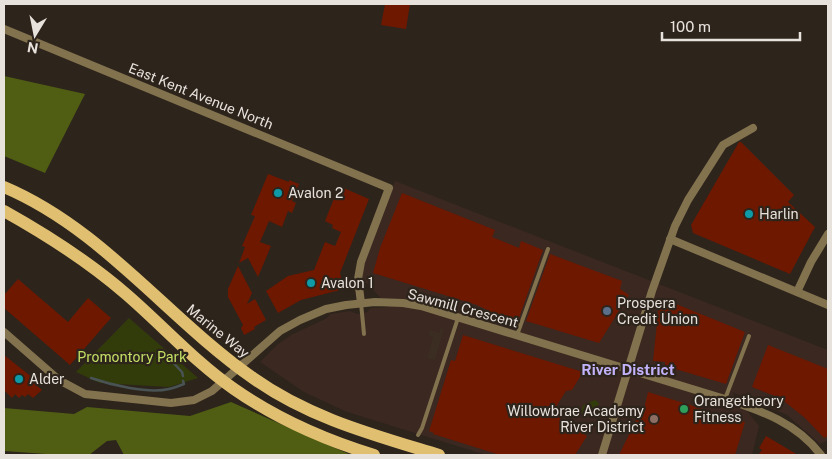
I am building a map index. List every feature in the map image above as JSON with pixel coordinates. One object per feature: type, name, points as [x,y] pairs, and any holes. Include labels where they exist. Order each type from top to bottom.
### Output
[{"type":"main road","name":"Marine Way","points":[[4,187],[38,204],[88,237],[174,314],[254,379],[292,401],[331,420],[438,455]]},
{"type":"main road","points":[[4,211],[62,244],[105,277],[224,381],[277,416],[340,445],[374,455]]},
{"type":"street","name":"East Kent Avenue North","points":[[4,29],[389,188],[361,262],[358,280],[361,303]]},
{"type":"street","points":[[602,455],[655,282],[670,239],[688,200],[723,146],[753,128]]},
{"type":"street","points":[[797,292],[811,262],[828,234]]},
{"type":"street","points":[[670,239],[828,305]]},
{"type":"street","name":"Sawmill Crescent","points":[[4,332],[59,380],[85,394],[171,403],[194,400],[212,391],[280,331],[300,320],[326,309],[361,303],[403,303],[421,306],[517,335],[767,413],[800,432],[821,455]]},
{"type":"lane","points":[[517,335],[548,249]]},
{"type":"lane","points":[[361,303],[364,334]]},
{"type":"lane","points":[[418,435],[422,428],[458,318]]},
{"type":"lane","points":[[725,399],[748,336]]},
{"type":"shaded area","points":[[395,181],[828,350],[828,440],[820,444],[787,415],[732,392],[759,426],[752,455],[486,455],[347,412],[304,392],[260,362],[278,344],[291,335],[327,318],[330,314],[350,311],[357,314],[367,312],[371,308],[389,307],[362,278],[367,252]]},
{"type":"shaded area","points":[[440,328],[444,329],[435,360],[427,358],[433,337],[429,335],[430,330],[439,333]]},
{"type":"green space","points":[[4,76],[85,94],[45,173],[4,156]]},
{"type":"green space","name":"Promontory Park","points":[[129,318],[198,378],[169,387],[100,383],[76,372]]},
{"type":"green space","points":[[595,400],[599,403],[593,417],[581,413],[583,405]]},
{"type":"green space","points":[[231,402],[351,455],[124,455],[116,440],[107,441],[89,455],[4,451],[4,408],[74,414],[87,407],[190,416]]},
{"type":"building","points":[[385,4],[410,4],[406,29],[381,25]]},
{"type":"building","name":"Harlin","points":[[739,142],[794,195],[788,202],[815,227],[790,274],[693,233],[691,225]]},
{"type":"building","points":[[268,174],[299,184],[292,201],[296,203],[292,213],[288,211],[282,227],[269,221],[260,242],[271,246],[258,277],[248,258],[239,263],[245,247],[242,246],[255,216],[251,215]]},
{"type":"building","name":"Avalon 1","points":[[339,186],[369,199],[340,273],[344,289],[301,300],[278,313],[266,291],[288,276],[314,270],[325,242],[335,246],[341,232],[332,228],[333,225],[325,221]]},
{"type":"building","points":[[402,193],[495,230],[492,237],[519,248],[521,241],[543,250],[519,318],[516,319],[493,313],[477,305],[373,273],[380,248]]},
{"type":"building","points":[[550,254],[622,281],[620,289],[629,295],[599,343],[526,321]]},
{"type":"building","points":[[238,266],[252,293],[247,304],[255,299],[266,320],[244,335],[241,328],[243,325],[228,297],[228,289]]},
{"type":"building","points":[[18,279],[68,322],[88,298],[111,318],[70,365],[4,308],[4,295]]},
{"type":"building","points":[[671,302],[745,332],[726,384],[665,366],[665,362],[653,361],[659,304],[670,306]]},
{"type":"building","points":[[463,335],[583,372],[572,390],[566,391],[552,413],[573,426],[582,429],[581,432],[587,436],[575,455],[500,455],[433,434],[429,431],[451,360],[455,361]]},
{"type":"building","points":[[768,345],[828,369],[828,436],[824,438],[805,418],[780,398],[752,387]]},
{"type":"building","name":"Alder","points":[[4,355],[38,382],[36,385],[42,390],[33,398],[28,394],[25,397],[22,395],[19,398],[15,394],[12,398],[4,390]]},
{"type":"building","points":[[648,392],[745,422],[735,455],[619,455],[642,408],[644,409]]},
{"type":"building","points":[[766,436],[798,455],[758,455],[762,450],[759,448]]},
{"type":"waterway","points":[[165,354],[182,372],[183,376]]},
{"type":"waterway","points":[[91,378],[140,390],[173,388],[184,384],[183,381]]},
{"type":"place","name":"Avalon 2","points":[[278,193]]},
{"type":"place","name":"Harlin","points":[[749,214]]},
{"type":"place","name":"Avalon 1","points":[[311,283]]},
{"type":"place","name":"Prospera Credit Union","points":[[607,311]]},
{"type":"place","name":"Alder","points":[[19,379]]},
{"type":"place","name":"Orangetheory Fitness","points":[[684,409]]},
{"type":"place","name":"Willowbrae Academy River District","points":[[654,419]]},
{"type":"district","name":"River District","points":[[628,369]]}]
